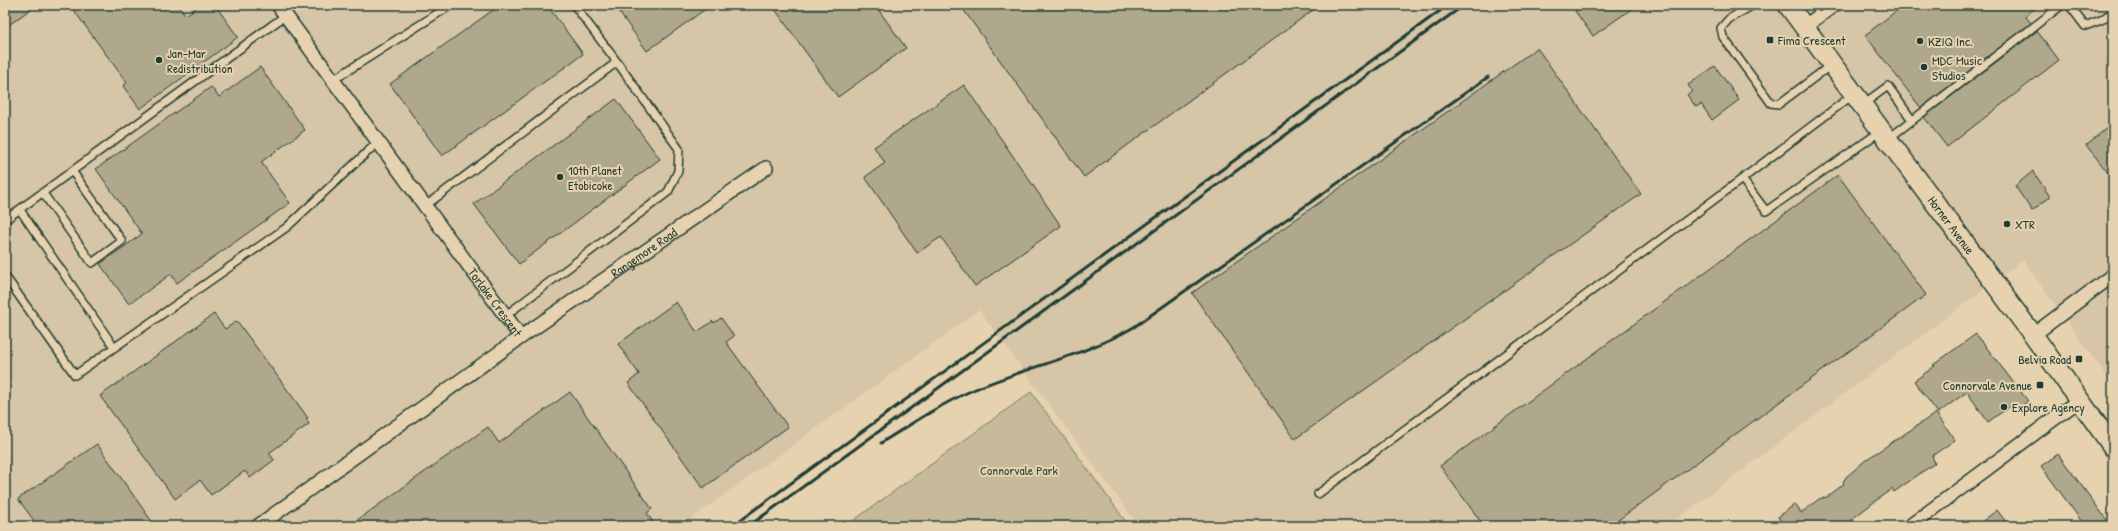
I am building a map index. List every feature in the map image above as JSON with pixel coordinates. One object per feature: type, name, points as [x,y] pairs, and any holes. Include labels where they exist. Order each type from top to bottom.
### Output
[{"type":"main road","name":"Horner Avenue","points":[[1788,5],[2033,335],[2078,401],[2113,447]]},
{"type":"street","points":[[1804,27],[1834,5]]},
{"type":"street","name":"Torlake Crescent","points":[[258,526],[521,337],[282,10]]},
{"type":"street","name":"Rangemore Road","points":[[521,337],[766,168]]},
{"type":"street","points":[[2033,335],[2113,275]]},
{"type":"street","points":[[1910,526],[2078,401]]},
{"type":"lane","points":[[333,80],[451,5]]},
{"type":"lane","points":[[505,316],[668,192],[678,171],[679,148],[574,5]]},
{"type":"lane","points":[[1753,5],[1729,19],[1721,28],[1723,37],[1771,103],[1779,104],[1832,64]]},
{"type":"lane","points":[[1742,179],[1766,211],[1884,135],[1912,120],[2062,5]]},
{"type":"lane","points":[[2069,5],[2084,26],[2101,20],[2113,12]]},
{"type":"lane","points":[[5,220],[43,193],[282,10]]},
{"type":"lane","points":[[425,206],[616,62]]},
{"type":"lane","points":[[1318,494],[1742,179],[1858,99],[1888,86],[1912,120]]},
{"type":"lane","points":[[5,276],[75,375],[287,227],[378,142]]},
{"type":"lane","points":[[43,193],[92,263],[122,241],[72,171]]},
{"type":"lane","points":[[20,210],[114,347]]},
{"type":"shaded area","points":[[5,5],[2113,5],[2113,385],[2023,260],[1668,526],[1139,526],[979,310],[681,526],[5,526]]},
{"type":"green space","name":"Connorvale Park","points":[[1031,392],[1129,526],[846,526]]},
{"type":"building","points":[[5,5],[36,5],[5,28]]},
{"type":"building","name":"Jan-Mar Redistribution","points":[[70,5],[178,5],[186,15],[200,5],[215,5],[238,37],[140,109],[123,86],[127,83]]},
{"type":"building","points":[[500,5],[547,5],[583,54],[442,156],[390,84]]},
{"type":"building","points":[[614,5],[711,5],[647,51]]},
{"type":"building","points":[[772,5],[875,5],[906,48],[838,97]]},
{"type":"building","points":[[960,5],[1320,5],[1084,177]]},
{"type":"building","points":[[1584,5],[1637,5],[1593,36],[1575,11]]},
{"type":"building","name":"MDC Music Studios","points":[[1904,5],[2039,5],[2025,16],[2031,23],[1921,108],[1865,35]]},
{"type":"building","points":[[2037,31],[2059,60],[1947,147],[1924,117]]},
{"type":"building","points":[[1537,48],[1641,194],[1295,439],[1192,293]]},
{"type":"building","points":[[1715,66],[1739,100],[1712,120],[1701,104],[1696,107],[1687,95],[1692,91],[1688,85]]},
{"type":"building","points":[[260,67],[305,130],[261,162],[290,203],[177,283],[171,274],[129,304],[100,264],[142,234],[96,169],[211,87],[219,97]]},
{"type":"building","points":[[964,85],[1061,226],[975,286],[941,237],[917,253],[865,177],[885,163],[874,147]]},
{"type":"building","points":[[616,99],[660,159],[519,264],[474,204]]},
{"type":"building","points":[[2107,128],[2113,135],[2113,179],[2086,145]]},
{"type":"building","points":[[2033,171],[2050,197],[2032,211],[2015,186]]},
{"type":"building","points":[[1838,175],[1926,295],[1610,526],[1484,526],[1440,466]]},
{"type":"building","points":[[676,302],[697,332],[713,321],[714,323],[721,318],[734,336],[726,342],[788,427],[703,488],[628,383],[639,374],[618,344]]},
{"type":"building","points":[[214,314],[225,329],[237,321],[308,418],[306,419],[309,424],[269,453],[274,460],[250,478],[245,471],[211,495],[200,480],[175,499],[100,396]]},
{"type":"building","points":[[1976,334],[2028,401],[2016,410],[2012,405],[1988,422],[1967,392],[1938,413],[1914,381],[1935,366],[1933,365]]},
{"type":"building","points":[[570,392],[652,509],[647,513],[655,526],[349,526],[488,427],[499,443]]},
{"type":"building","points":[[1936,413],[1955,440],[1932,456],[1935,463],[1894,492],[1892,489],[1843,526],[1783,526],[1778,517],[1795,504],[1801,513],[1819,499],[1827,497],[1844,484],[1843,482],[1846,477],[1867,459]]},
{"type":"building","points":[[97,444],[155,526],[38,526],[18,499]]},
{"type":"building","points":[[2058,454],[2107,520],[2100,526],[2085,526],[2041,466]]},
{"type":"building","points":[[1997,510],[2009,526],[1976,526]]},
{"type":"railway","points":[[732,526],[1448,5]]},
{"type":"railway","points":[[749,526],[1464,5]]},
{"type":"railway","points":[[881,443],[938,408],[973,390],[1075,354],[1134,327],[1488,77]]},
{"type":"place","name":"Fima Crescent","points":[[1770,40]]},
{"type":"place","name":"KZIQ Inc.","points":[[1920,41]]},
{"type":"place","name":"Jan-Mar Redistribution","points":[[159,60]]},
{"type":"place","name":"MDC Music Studios","points":[[1924,67]]},
{"type":"place","name":"10th Planet Etobicoke","points":[[560,177]]},
{"type":"place","name":"XTR","points":[[2007,224]]},
{"type":"place","name":"Belvia Road","points":[[2079,359]]},
{"type":"place","name":"Connorvale Avenue","points":[[2040,385]]},
{"type":"place","name":"Explore Agency","points":[[2004,407]]}]
